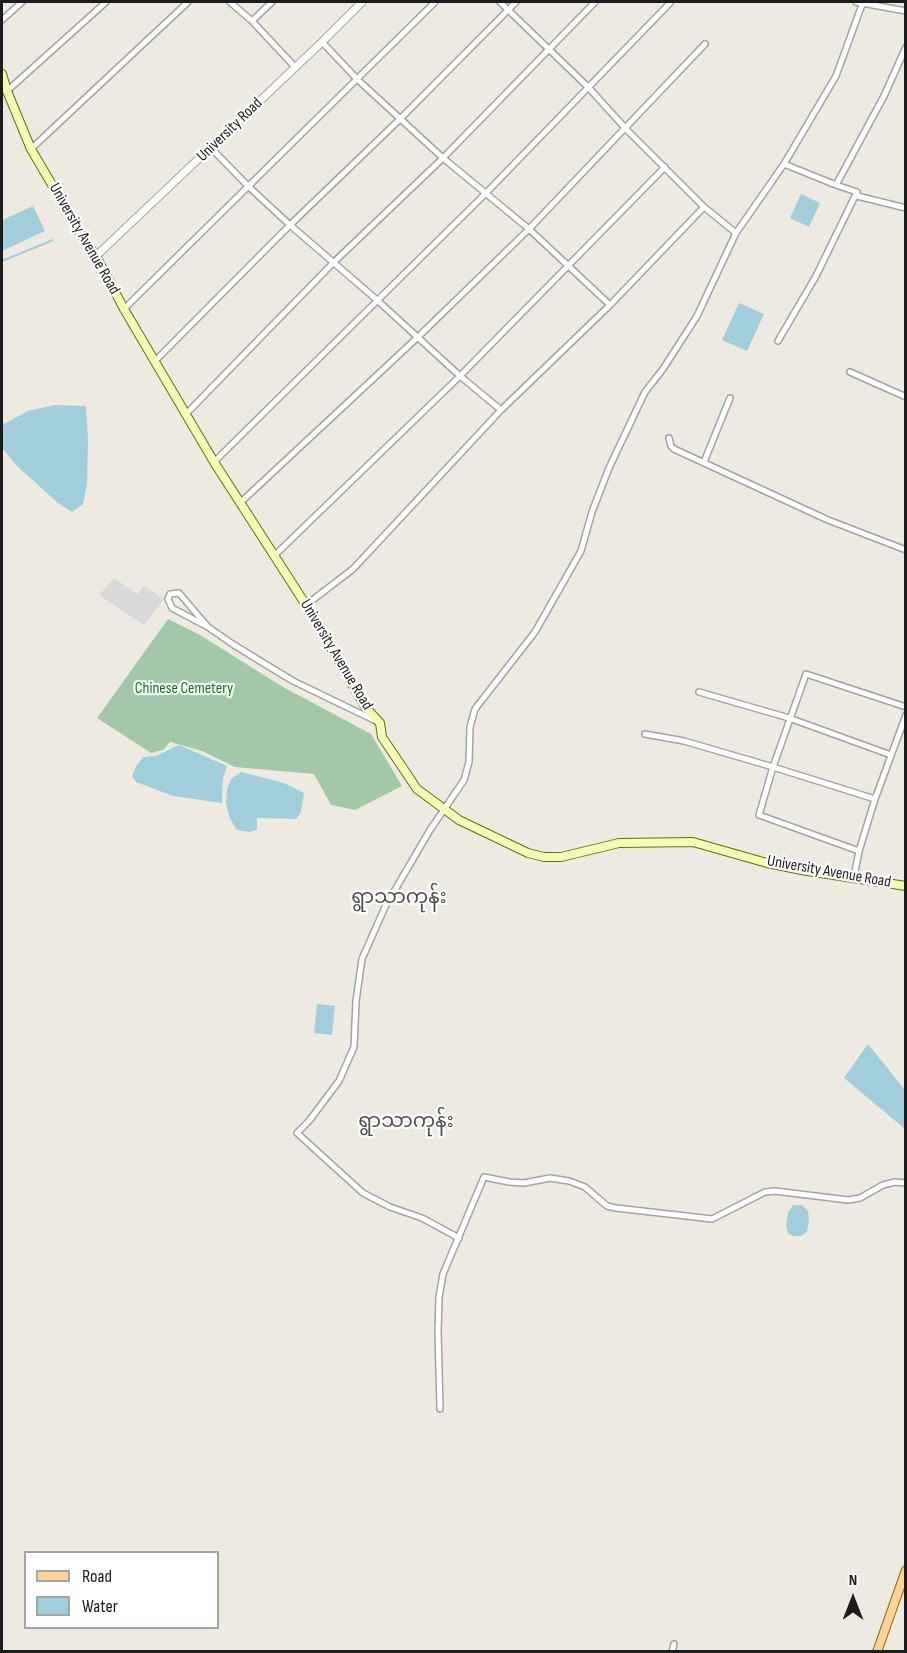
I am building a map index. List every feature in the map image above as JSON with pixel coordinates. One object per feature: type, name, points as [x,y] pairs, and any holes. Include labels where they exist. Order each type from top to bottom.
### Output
[{"type":"main road","name":"University Avenue Road","points":[[2,74],[32,149],[96,256],[124,309],[214,462],[306,605],[366,708],[380,723],[382,737],[417,789],[459,820],[528,853],[544,857],[561,857],[619,843],[693,842],[767,863],[906,886]]},
{"type":"main road","points":[[877,1652],[906,1570]]},
{"type":"street","points":[[2,20],[22,2]]},
{"type":"street","points":[[7,91],[105,2]]},
{"type":"street","points":[[32,149],[188,2]]},
{"type":"street","points":[[230,2],[252,21],[295,67]]},
{"type":"street","points":[[252,21],[272,2]]},
{"type":"street","name":"University Road","points":[[96,256],[362,2]]},
{"type":"street","points":[[124,309],[435,2]]},
{"type":"street","points":[[500,2],[589,88],[626,129],[704,207],[736,233]]},
{"type":"street","points":[[156,360],[516,2]]},
{"type":"street","points":[[187,413],[333,263],[443,158],[595,2]]},
{"type":"street","points":[[459,1238],[422,1218],[390,1207],[363,1193],[297,1133],[339,1081],[354,1047],[362,959],[385,907],[430,830],[464,780],[469,762],[470,727],[475,709],[535,632],[581,551],[592,512],[609,468],[645,392],[663,369],[697,316],[736,233],[784,164],[836,76],[861,2],[906,11]]},
{"type":"street","points":[[214,462],[485,194],[670,3]]},
{"type":"street","points":[[322,42],[400,119],[485,194],[529,229],[610,304]]},
{"type":"street","points":[[241,502],[418,337],[529,229],[705,44]]},
{"type":"street","points":[[836,185],[884,96],[906,47]]},
{"type":"street","points":[[211,148],[249,188],[501,410]]},
{"type":"street","points":[[784,164],[857,192],[857,196],[906,208]]},
{"type":"street","points":[[274,556],[460,376],[665,167]]},
{"type":"street","points":[[778,341],[816,276],[857,192]]},
{"type":"street","points":[[306,605],[353,569],[501,410],[610,304],[704,207]]},
{"type":"street","points":[[850,372],[906,397]]},
{"type":"street","points":[[704,462],[730,398]]},
{"type":"street","points":[[669,438],[674,449],[828,520],[906,550]]},
{"type":"street","points":[[208,627],[179,593],[170,594],[168,599],[172,608],[208,627],[293,681],[380,723]]},
{"type":"street","points":[[859,851],[759,815],[773,767],[806,674],[906,707]]},
{"type":"street","points":[[699,692],[789,718],[891,755]]},
{"type":"street","points":[[854,877],[859,851],[875,799],[906,715]]},
{"type":"street","points":[[645,734],[684,741],[875,799]]},
{"type":"street","points":[[440,1409],[438,1332],[439,1297],[443,1274],[484,1177],[524,1183],[550,1178],[569,1181],[585,1187],[608,1206],[712,1219],[765,1192],[775,1191],[848,1200],[860,1198],[883,1185],[895,1182],[906,1183]]},
{"type":"street","points":[[672,1652],[674,1644]]},
{"type":"shaded area","points":[[114,578],[137,594],[144,586],[164,599],[144,625],[99,595]]},
{"type":"green space","name":"Chinese Cemetery","points":[[168,619],[200,635],[283,687],[371,734],[402,786],[355,810],[331,805],[314,774],[235,767],[202,751],[170,742],[163,750],[151,753],[97,718]]},
{"type":"water","points":[[801,194],[820,203],[809,227],[790,218]]},
{"type":"water","points":[[33,206],[45,231],[2,251],[2,220]]},
{"type":"water","points":[[739,303],[764,314],[747,351],[722,340]]},
{"type":"water","points":[[55,405],[86,406],[87,485],[83,504],[72,512],[58,503],[17,466],[2,448],[2,425],[28,411]]},
{"type":"water","points":[[179,745],[227,766],[223,779],[222,803],[173,796],[136,782],[132,776],[143,757],[156,756]]},
{"type":"water","points":[[241,772],[284,783],[304,793],[301,812],[296,819],[257,818],[257,830],[249,832],[237,830],[230,819],[226,803],[227,789],[231,779]]},
{"type":"water","points":[[317,1004],[335,1006],[332,1035],[314,1033]]},
{"type":"water","points":[[868,1044],[905,1090],[905,1129],[844,1078]]},
{"type":"water","points":[[793,1205],[802,1205],[808,1211],[807,1232],[801,1236],[788,1233],[786,1226],[788,1213]]},
{"type":"waterway","points":[[2,261],[53,240]]},
{"type":"district","name":"ရွာသာကုန်း","points":[[399,898]]},
{"type":"district","name":"ရွာသာကုန်း","points":[[406,1122]]}]
